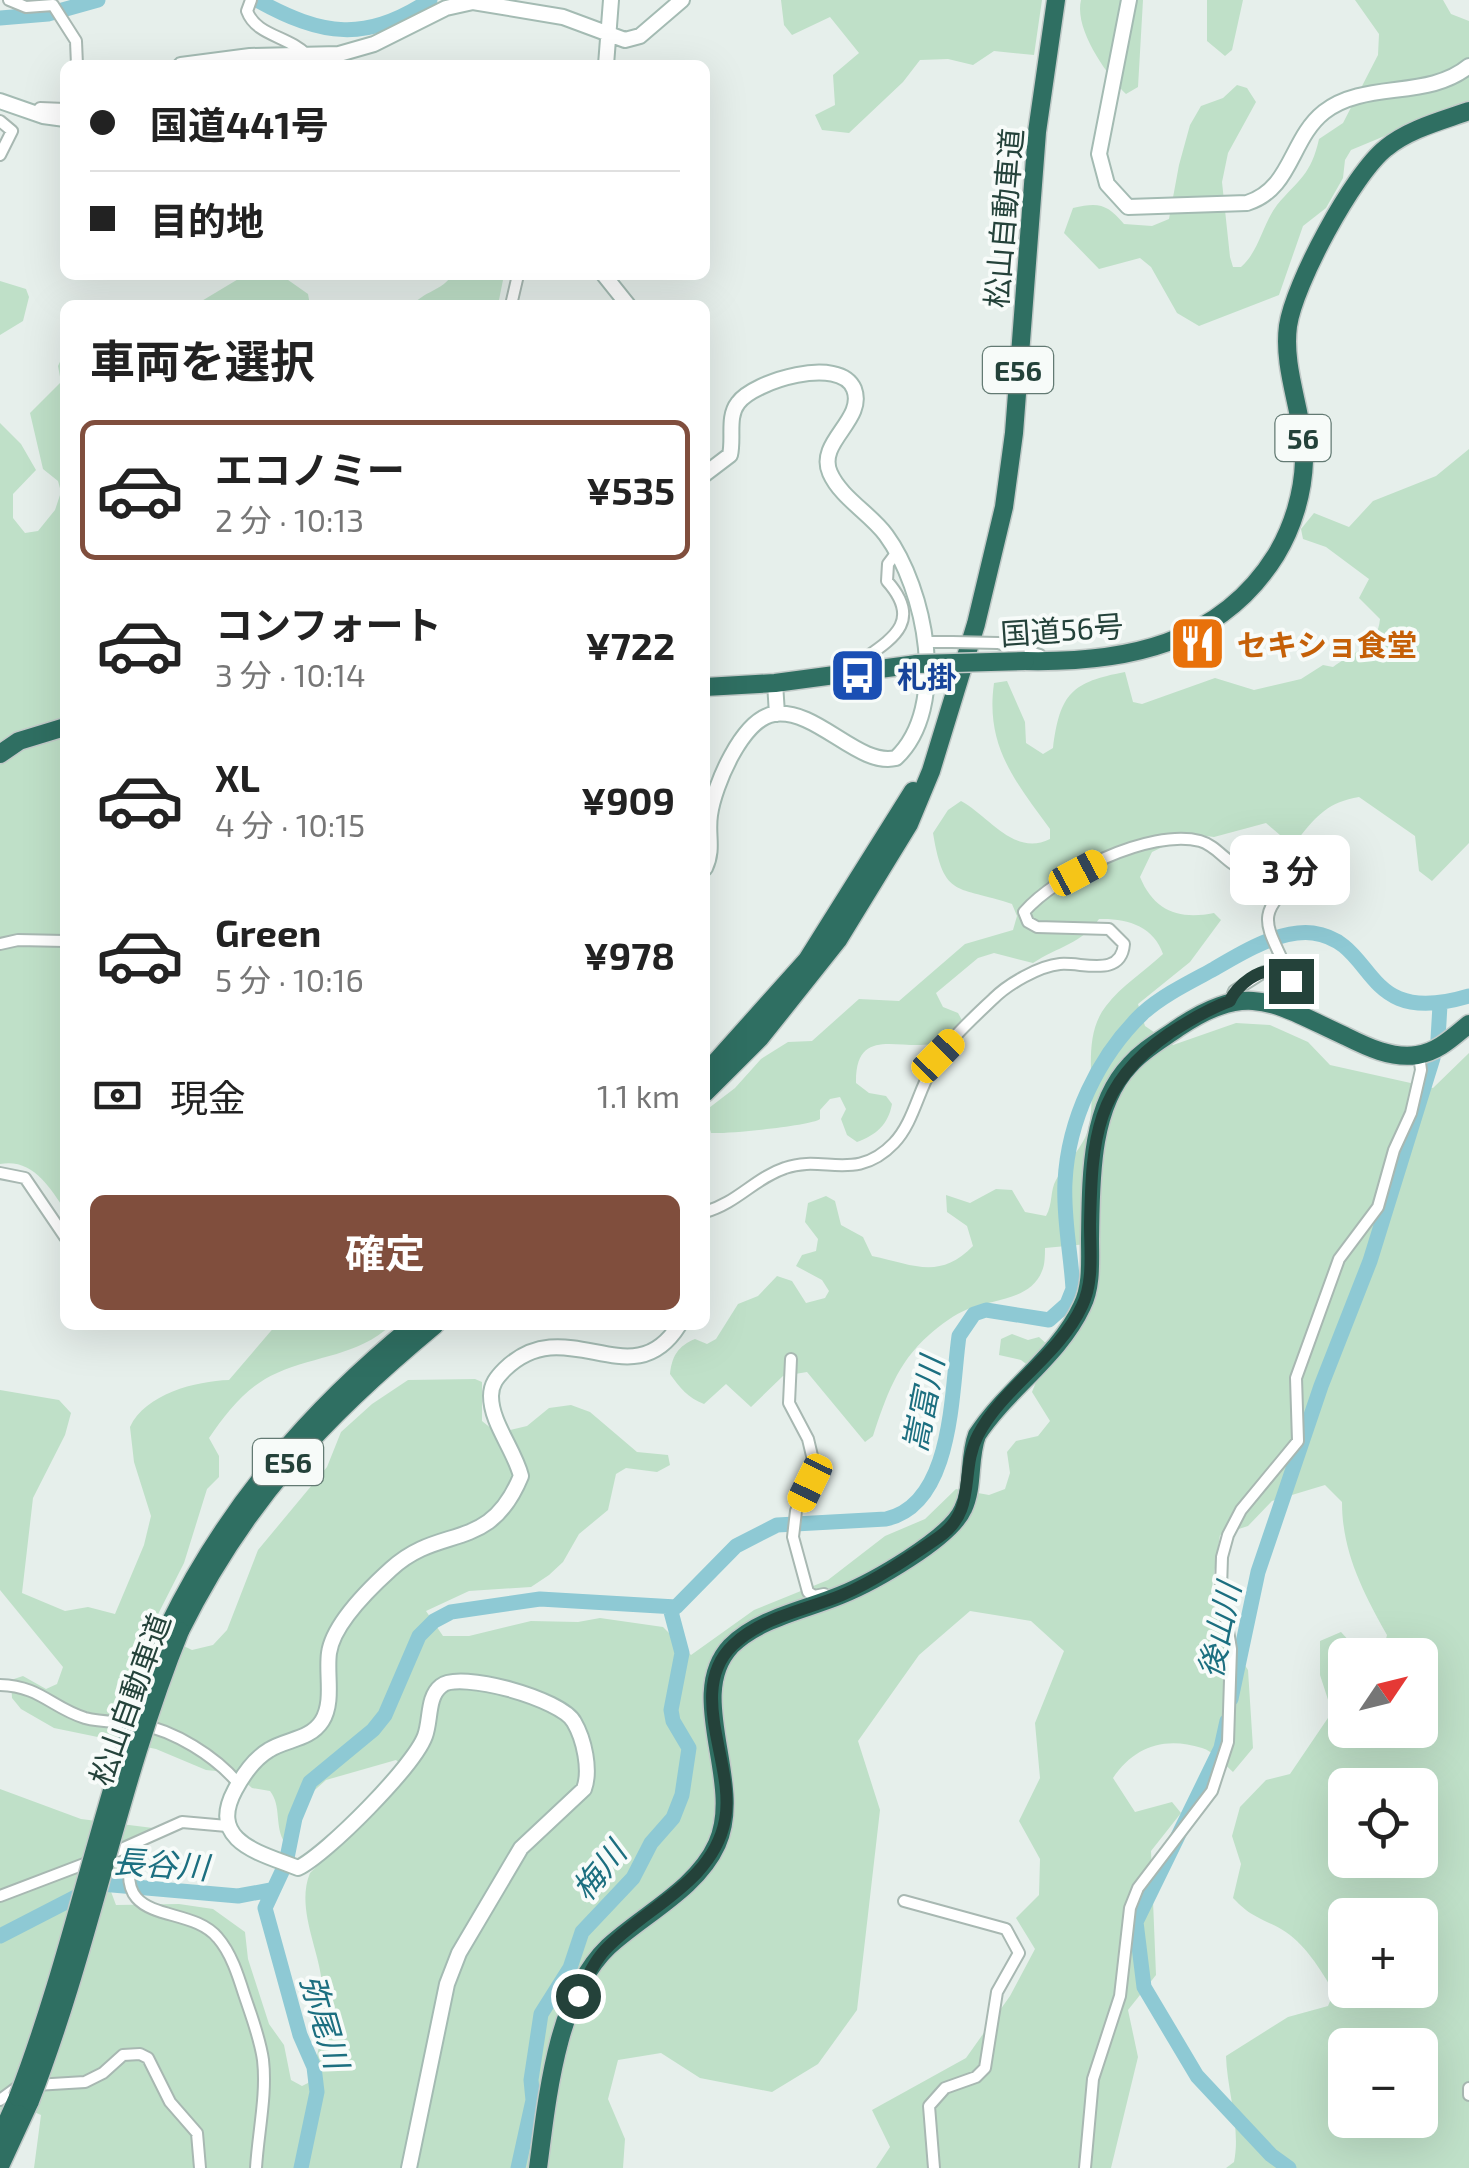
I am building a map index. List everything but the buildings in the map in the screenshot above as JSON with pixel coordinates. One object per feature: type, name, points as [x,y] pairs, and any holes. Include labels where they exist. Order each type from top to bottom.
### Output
[{"type":"highway","name":"松山自動車道","points":[[710,1088],[760,1038],[838,940],[909,824],[942,732],[976,624],[1004,507],[1014,432],[1035,149],[1056,0]]},
{"type":"highway","name":"国道56号","points":[[710,687],[775,683],[917,664],[1110,658],[1185,637],[1208,626],[1265,573],[1286,539],[1300,497],[1304,462],[1302,426],[1287,346],[1297,293],[1362,173],[1404,136],[1469,110]]},
{"type":"highway","points":[[0,754],[19,742],[60,729]]},
{"type":"highway","name":"松山自動車道","points":[[710,1069],[782,992],[828,931],[902,810],[942,732]]},
{"type":"highway","points":[[538,2168],[554,2056],[565,2022],[591,1969],[604,1951],[688,1882],[717,1846],[726,1820],[727,1790],[713,1715],[716,1674],[722,1658],[756,1628],[844,1594],[952,1527],[963,1510],[978,1435],[1047,1355],[1082,1307],[1088,1288],[1091,1183],[1104,1109],[1113,1087],[1144,1052],[1195,1016],[1230,1001],[1250,999],[1295,1005],[1380,1051],[1419,1055],[1444,1044],[1469,1024]]},
{"type":"highway","name":"松山自動車道","points":[[0,2138],[62,2013],[146,1717],[174,1629],[206,1555],[280,1451],[325,1402],[408,1330]]},
{"type":"highway","name":"松山自動車道","points":[[174,1629],[242,1523],[300,1448],[360,1389],[430,1330]]},
{"type":"highway","name":"松山自動車道","points":[[0,2166],[16,2100]]},
{"type":"street","points":[[9,0],[26,6],[53,4],[76,41],[77,60]]},
{"type":"street","points":[[251,0],[247,11],[250,20],[270,34],[287,38],[307,55]]},
{"type":"street","points":[[606,60],[611,0]]},
{"type":"street","points":[[219,60],[362,49],[446,8],[474,2],[563,17],[608,37],[625,40],[640,36],[682,0]]},
{"type":"street","points":[[1129,0],[1099,154],[1107,184],[1128,207],[1247,203],[1262,198],[1279,183],[1310,127],[1323,113],[1354,99],[1435,84],[1469,66]]},
{"type":"street","points":[[0,102],[60,118]]},
{"type":"street","points":[[35,114],[40,108],[60,109]]},
{"type":"street","points":[[0,122],[12,131],[0,154]]},
{"type":"street","points":[[608,280],[624,300]]},
{"type":"street","points":[[710,470],[730,455],[735,406],[746,394],[775,380],[815,372],[846,379],[854,388],[856,402],[830,447],[828,468],[836,484],[875,522],[897,552],[923,615],[926,642],[924,701],[904,751],[896,758],[872,757],[836,734],[777,714],[749,725],[710,810]]},
{"type":"street","points":[[846,671],[896,634],[905,618],[905,605],[886,581],[888,564],[897,552]]},
{"type":"street","points":[[926,642],[998,643],[1050,661]]},
{"type":"street","points":[[775,683],[777,714]]},
{"type":"street","points":[[710,1211],[724,1207],[788,1166],[839,1168],[877,1157],[894,1143],[907,1124],[938,1056],[1006,988],[1057,964],[1108,966],[1118,960],[1124,944],[1109,929],[1037,927],[1024,916],[1033,902],[1054,886],[1125,850],[1176,839],[1200,841],[1242,870],[1296,868],[1300,877],[1272,902],[1266,918],[1268,936],[1295,1005]]},
{"type":"street","points":[[0,944],[18,940],[60,942]]},
{"type":"street","points":[[1230,1001],[1234,991],[1264,972],[1280,975],[1295,1005]]},
{"type":"street","points":[[1084,2168],[1093,2079],[1120,1996],[1130,1908],[1138,1888],[1212,1791],[1228,1742],[1231,1649],[1221,1588],[1222,1557],[1228,1536],[1242,1510],[1298,1441],[1296,1378],[1338,1259],[1362,1234],[1378,1207],[1394,1150],[1411,1112],[1421,1070],[1419,1055]]},
{"type":"street","points":[[0,1173],[25,1178],[60,1230]]},
{"type":"street","points":[[227,1826],[228,1802],[253,1762],[270,1749],[304,1736],[322,1722],[328,1703],[329,1650],[340,1627],[391,1569],[414,1552],[470,1534],[495,1520],[510,1502],[521,1476],[494,1412],[491,1394],[495,1380],[520,1355],[536,1348],[559,1346],[633,1358],[651,1354],[668,1342],[676,1330]]},
{"type":"street","points":[[792,1359],[789,1403],[808,1439],[812,1460],[810,1483],[796,1511],[792,1537],[808,1592],[814,1596],[836,1590],[844,1594]]},
{"type":"street","points":[[0,1896],[134,1846],[182,1822],[227,1826],[252,1850],[298,1868],[316,1857],[388,1787],[416,1752],[425,1737],[434,1692],[444,1683],[458,1680],[537,1697],[568,1713],[576,1725],[587,1765],[584,1788],[521,1848],[460,1953],[447,1984],[409,2168]]},
{"type":"street","points":[[0,1684],[39,1692],[81,1716],[156,1728],[205,1755],[238,1783]]},
{"type":"street","points":[[134,1846],[128,1866],[130,1885],[138,1898],[162,1915],[205,1926],[231,1958],[263,2060],[256,2168]]},
{"type":"street","points":[[904,1901],[1006,1928],[1019,1953],[997,1992],[985,2068],[976,2077],[945,2088],[929,2106],[934,2168]]},
{"type":"street","points":[[16,2100],[18,2086],[85,2082],[103,2073],[123,2055],[140,2054],[148,2058],[170,2102],[197,2133],[200,2168]]},
{"type":"green space","points":[[781,0],[1042,0],[1034,55],[994,51],[973,65],[948,59],[920,60],[903,82],[849,133],[822,130],[815,115],[835,105],[833,75],[859,53],[830,17],[792,35],[784,25]]},
{"type":"green space","points":[[1081,0],[1143,0],[1138,87],[1126,94],[1101,63],[1087,37]]},
{"type":"green space","points":[[1207,0],[1243,0],[1232,50],[1225,56],[1207,41]]},
{"type":"green space","points":[[1355,0],[1443,0],[1451,14],[1469,21],[1469,101],[1351,150],[1345,160],[1343,178],[1326,208],[1303,226],[1279,295],[1199,326],[1177,313],[1151,267],[1140,258],[1099,269],[1064,233],[1073,208],[1082,206],[1102,206],[1124,224],[1152,226],[1169,219],[1190,125],[1201,106],[1223,98],[1237,85],[1247,88],[1256,102],[1228,153],[1222,182],[1230,257],[1233,267],[1241,267],[1253,253],[1277,205],[1308,169],[1319,139],[1343,123],[1378,55],[1379,34]]},
{"type":"green space","points":[[237,280],[288,280],[308,294],[309,300],[203,300]]},
{"type":"green space","points":[[447,280],[503,280],[499,300],[419,300]]},
{"type":"green space","points":[[0,281],[26,289],[29,297],[23,321],[0,335]]},
{"type":"green space","points":[[60,383],[60,488],[58,481],[43,469],[30,413]]},
{"type":"green space","points":[[0,423],[21,444],[36,470],[13,494],[13,518],[25,533],[38,531],[55,510],[60,495],[60,1203],[46,1183],[30,1170],[11,1163],[0,1164]]},
{"type":"green space","points":[[1469,449],[1469,843],[1432,881],[1419,871],[1415,836],[1359,797],[1325,811],[1299,838],[1280,835],[1266,823],[1214,837],[1190,834],[1152,852],[1140,877],[1160,905],[1179,914],[1214,913],[1221,920],[1190,962],[1138,1004],[1145,1026],[1173,1045],[1236,1023],[1270,1025],[1308,1042],[1330,1065],[1433,1088],[1469,1053],[1469,2168],[1226,2168],[1234,2162],[1236,2136],[1226,2056],[1288,2017],[1328,2006],[1438,2008],[1438,1898],[1328,1898],[1328,1983],[1297,1942],[1233,1898],[1241,1864],[1232,1836],[1240,1807],[1266,1780],[1290,1774],[1328,1718],[1328,1748],[1438,1748],[1438,1638],[1386,1638],[1350,1555],[1342,1502],[1325,1485],[1272,1501],[1248,1526],[1220,1535],[1212,1587],[1218,1624],[1248,1670],[1253,1748],[1233,1772],[1206,1750],[1163,1744],[1140,1752],[1113,1778],[1135,1812],[1172,1802],[1181,1813],[1151,1851],[1156,1975],[1128,2010],[1138,2057],[1111,2168],[876,2168],[890,2147],[872,2110],[966,2058],[1010,1996],[1035,1949],[1016,1918],[1039,1895],[1040,1859],[1019,1821],[1040,1778],[1035,1723],[1064,1651],[1031,1621],[970,1611],[919,1655],[858,1741],[880,1810],[857,2010],[818,2064],[772,2092],[700,2078],[661,2053],[618,2060],[608,2099],[625,2139],[623,2168],[34,2168],[41,2115],[9,2101],[0,2111],[0,1789],[81,1819],[153,1828],[160,1834],[121,1858],[110,1889],[116,1905],[179,1904],[213,1909],[245,1932],[248,1959],[269,2024],[284,2045],[291,2080],[302,2086],[308,2083],[316,2058],[324,2008],[305,1899],[310,1873],[410,1773],[396,1760],[326,1780],[308,1796],[295,1842],[285,1843],[270,1791],[252,1788],[235,1773],[206,1770],[156,1749],[54,1728],[21,1709],[12,1698],[11,1680],[23,1676],[46,1689],[57,1684],[63,1667],[0,1590],[0,1390],[59,1400],[71,1413],[65,1435],[33,1498],[22,1593],[65,1611],[88,1607],[115,1614],[144,1545],[151,1516],[134,1462],[130,1427],[137,1416],[173,1392],[229,1380],[272,1330],[384,1330],[351,1349],[266,1378],[239,1401],[209,1438],[219,1456],[219,1477],[207,1489],[184,1563],[150,1630],[192,1650],[213,1645],[227,1630],[258,1550],[327,1467],[341,1432],[372,1404],[408,1380],[482,1382],[482,1421],[497,1433],[527,1426],[549,1408],[571,1405],[590,1412],[637,1452],[668,1455],[670,1465],[657,1472],[626,1468],[616,1474],[608,1510],[579,1534],[563,1562],[531,1587],[469,1591],[426,1611],[443,1636],[469,1636],[531,1621],[578,1622],[600,1618],[663,1627],[691,1655],[754,1610],[828,1580],[885,1536],[925,1519],[956,1489],[989,1495],[1005,1489],[1010,1473],[1007,1452],[1016,1441],[1038,1436],[1050,1421],[1032,1392],[1039,1374],[1021,1360],[999,1355],[1001,1339],[1012,1334],[1028,1340],[1039,1337],[1060,1356],[1093,1304],[1099,1276],[1098,1243],[1045,1248],[1043,1269],[1029,1288],[963,1311],[933,1331],[901,1369],[873,1436],[865,1442],[807,1372],[783,1376],[751,1407],[726,1384],[704,1404],[689,1396],[670,1374],[672,1362],[689,1342],[695,1339],[707,1344],[716,1339],[738,1304],[758,1296],[777,1276],[792,1281],[806,1303],[825,1298],[829,1291],[822,1280],[796,1266],[802,1255],[816,1251],[818,1239],[805,1222],[808,1203],[826,1196],[835,1201],[841,1225],[863,1237],[872,1256],[926,1267],[949,1263],[973,1246],[967,1226],[947,1212],[946,1195],[970,1203],[996,1189],[1012,1190],[1025,1212],[1046,1216],[1056,1180],[1088,1129],[1092,1046],[1098,1019],[1119,992],[1163,954],[1159,944],[1146,930],[1129,922],[1099,919],[1077,939],[1033,963],[994,953],[978,958],[936,993],[943,1007],[958,1013],[963,1022],[953,1032],[931,1044],[881,1044],[863,1054],[856,1083],[869,1093],[886,1096],[892,1104],[880,1128],[857,1142],[847,1135],[841,1119],[846,1109],[840,1097],[830,1099],[820,1110],[820,1119],[733,1132],[711,1133],[710,1107],[735,1088],[761,1059],[788,1042],[812,1041],[859,999],[899,1001],[965,944],[1013,930],[1017,916],[1012,904],[966,891],[948,880],[933,833],[948,810],[961,801],[1013,839],[1037,843],[1050,839],[1050,829],[1015,779],[999,745],[992,706],[994,683],[1007,681],[1025,722],[1026,743],[1043,754],[1053,748],[1065,702],[1092,680],[1125,672],[1133,702],[1142,704],[1215,678],[1254,690],[1301,679],[1323,665],[1333,667],[1370,642],[1380,619],[1359,598],[1369,579],[1326,547],[1303,539],[1301,529],[1314,513],[1349,527],[1373,501],[1436,476]]},
{"type":"green space","points":[[1341,1632],[1346,1638],[1328,1638],[1328,1700],[1320,1675],[1320,1641]]},
{"type":"waterway","points":[[0,18],[48,14],[98,0]]},
{"type":"waterway","points":[[257,0],[302,21],[344,30],[385,23],[430,0]]},
{"type":"waterway","name":"嵩富川","points":[[301,2168],[317,2092],[314,2067],[300,2035],[265,1908],[286,1863],[295,1818],[310,1782],[373,1730],[385,1715],[419,1636],[451,1612],[540,1599],[676,1607],[736,1546],[777,1525],[886,1519],[908,1509],[925,1492],[937,1469],[950,1414],[959,1336],[974,1314],[986,1310],[1049,1320],[1067,1304],[1073,1289],[1065,1182],[1079,1113],[1112,1049],[1143,1013],[1168,995],[1261,944],[1287,935],[1313,933],[1350,951],[1389,993],[1408,1001],[1433,1003],[1469,996]]},
{"type":"waterway","name":"後山川","points":[[1438,1039],[1440,1005]]},
{"type":"waterway","name":"後山川","points":[[1231,1699],[1258,1572],[1321,1386],[1370,1261],[1433,1058]]},
{"type":"waterway","name":"梅川","points":[[518,2168],[533,2100],[531,2080],[541,2014],[570,1968],[582,1932],[633,1878],[651,1843],[673,1818],[682,1795],[689,1748],[671,1710],[682,1653],[670,1608]]},
{"type":"waterway","name":"後山川","points":[[1227,1721],[1221,1748],[1136,1922],[1144,1987],[1197,2076],[1271,2155],[1289,2168]]},
{"type":"waterway","name":"長谷川","points":[[0,1936],[101,1884],[238,1896],[271,1890]]},
{"type":"place","name":"セキショ食堂","points":[[1198,644]]},
{"type":"place","name":"札掛","points":[[858,676]]},
{"type":"route","points":[[578,1996],[604,1951],[688,1882],[717,1846],[726,1820],[727,1790],[713,1715],[713,1693],[722,1658],[733,1644],[756,1628],[844,1594],[937,1538],[952,1527],[963,1510],[968,1497],[972,1450],[984,1424],[1047,1355],[1082,1307],[1088,1288],[1091,1183],[1104,1109],[1113,1087],[1144,1052],[1195,1016],[1230,1001],[1234,991],[1250,979],[1272,972],[1280,975],[1293,995],[1291,981]]},
{"type":"water label","name":"弥尾川","points":[[326,2021]]}]
